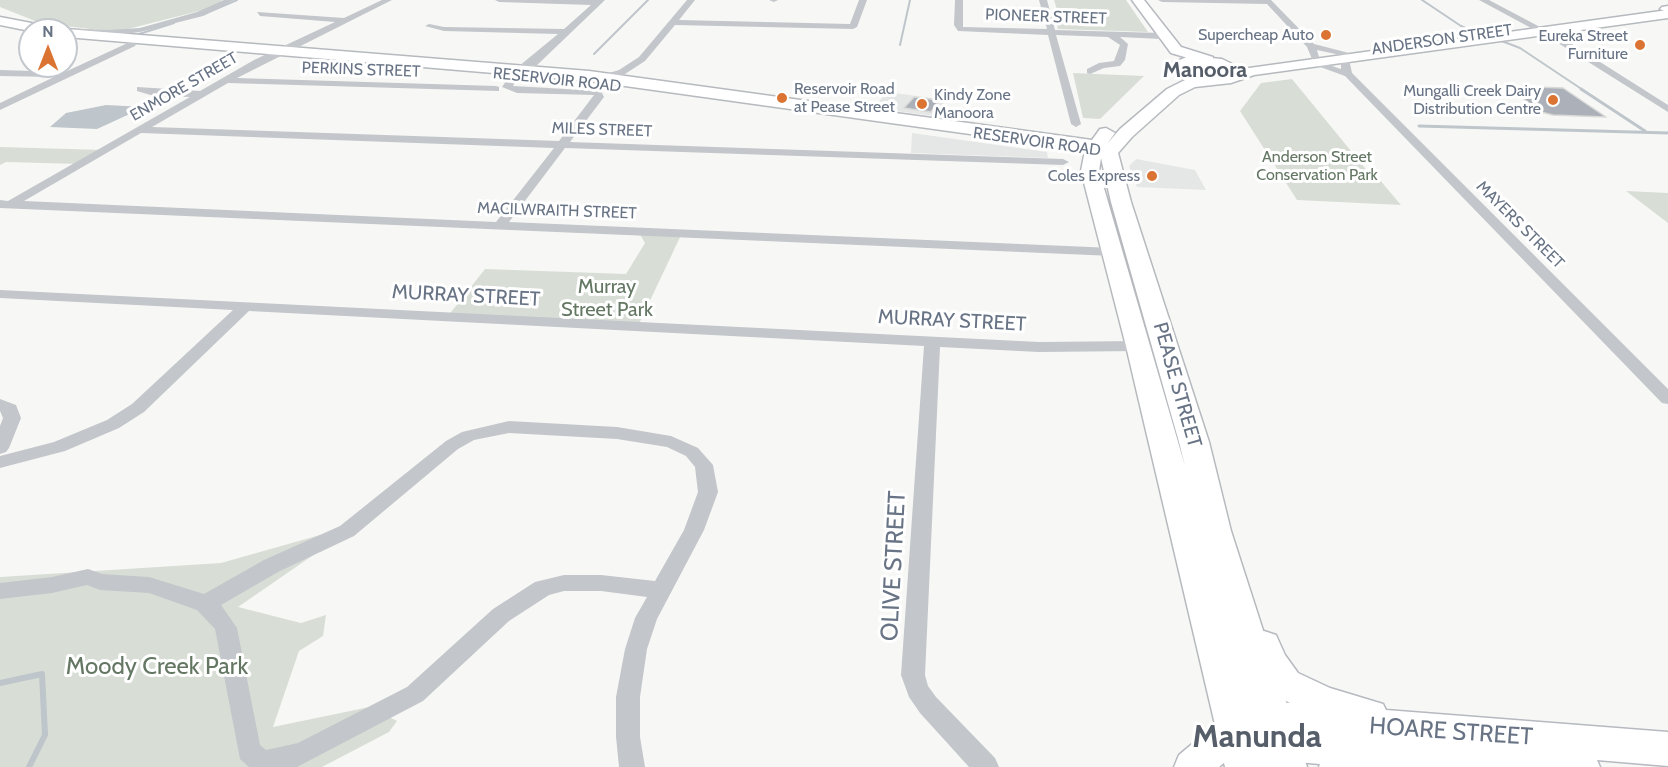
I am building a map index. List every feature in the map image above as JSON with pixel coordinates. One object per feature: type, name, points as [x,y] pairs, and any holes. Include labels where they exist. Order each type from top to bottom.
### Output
[{"type":"main road","points":[[1138,0],[1164,36],[1181,52],[1234,70],[1236,75],[1231,78]]},
{"type":"main road","name":"ANDERSON STREET","points":[[1175,68],[1185,60],[1254,65],[1315,56],[1346,62],[1535,30],[1667,12]]},
{"type":"main road","points":[[0,20],[18,24]]},
{"type":"main road","points":[[0,29],[18,33]]},
{"type":"main road","name":"RESERVOIR ROAD","points":[[78,34],[525,75],[609,78],[966,128],[1097,155]]},
{"type":"main road","points":[[1097,155],[1110,129],[1150,94],[1171,81],[1175,68],[1164,36]]},
{"type":"main road","name":"RESERVOIR ROAD","points":[[78,41],[274,53]]},
{"type":"main road","name":"ANDERSON STREET","points":[[1212,80],[1231,78],[1315,56]]},
{"type":"main road","points":[[1175,68],[1191,77],[1212,80]]},
{"type":"main road","name":"RESERVOIR ROAD","points":[[609,78],[1047,144],[1072,153],[1097,155]]},
{"type":"main road","points":[[1097,155],[1173,92],[1187,84],[1212,80]]},
{"type":"main road","points":[[966,128],[996,128],[1065,137],[1083,136],[1110,129]]},
{"type":"main road","name":"PEASE STREET","points":[[1097,155],[1113,252],[1181,451],[1252,748]]},
{"type":"main road","name":"PEASE STREET","points":[[1097,155],[1121,202],[1146,280],[1150,355]]},
{"type":"main road","points":[[1181,451],[1185,486],[1241,676],[1252,748],[1192,767]]},
{"type":"main road","name":"PEASE STREET","points":[[1181,451],[1215,531],[1252,748]]},
{"type":"main road","points":[[1215,531],[1243,576],[1266,652],[1286,684],[1324,702],[1348,710],[1451,730]]},
{"type":"main road","name":"HOARE STREET","points":[[1252,748],[1451,730],[1668,749]]},
{"type":"main road","name":"HOARE STREET","points":[[1252,748],[1504,759],[1582,767]]},
{"type":"main road","points":[[1337,767],[1346,762],[1364,760],[1420,764],[1504,759]]},
{"type":"street","points":[[78,32],[109,33],[140,30],[200,14],[230,0]]},
{"type":"street","name":"ENMORE STREET","points":[[4,206],[274,53],[388,0]]},
{"type":"street","points":[[499,0],[599,2]]},
{"type":"street","points":[[609,78],[642,59],[691,0]]},
{"type":"street","points":[[672,22],[853,27],[863,0]]},
{"type":"street","name":"PIONEER STREET","points":[[959,0],[958,25],[961,29],[1164,36]]},
{"type":"street","points":[[1043,0],[1051,32],[1070,70],[1076,124]]},
{"type":"street","points":[[1162,0],[1268,1],[1315,56]]},
{"type":"street","points":[[1484,0],[1569,48],[1668,109]]},
{"type":"street","points":[[500,225],[599,94],[525,75],[565,32],[599,2]]},
{"type":"street","points":[[260,14],[345,20]]},
{"type":"street","points":[[429,26],[565,32]]},
{"type":"street","points":[[1090,71],[1102,65],[1117,64],[1122,57],[1124,44],[1111,34]]},
{"type":"street","points":[[78,70],[132,44]]},
{"type":"street","name":"MAYERS STREET","points":[[1346,62],[1668,399]]},
{"type":"street","points":[[1070,70],[1112,71]]},
{"type":"street","points":[[0,73],[18,74]]},
{"type":"street","points":[[0,107],[62,78]]},
{"type":"street","name":"PERKINS STREET","points":[[225,80],[496,90]]},
{"type":"street","points":[[140,89],[154,93],[201,94]]},
{"type":"street","name":"MILES STREET","points":[[141,130],[1063,162]]},
{"type":"street","name":"MACILWRAITH STREET","points":[[4,206],[1113,252]]},
{"type":"street","name":"MURRAY STREET","points":[[0,294],[932,341],[1039,347],[1072,352],[1150,355]]},
{"type":"street","points":[[0,462],[59,447],[113,424],[138,408],[246,306]]},
{"type":"street","name":"OLIVE STREET","points":[[932,341],[913,675],[917,690],[928,705],[986,767]]},
{"type":"street","points":[[0,404],[10,409],[12,418],[0,448]]},
{"type":"street","points":[[205,604],[271,566],[347,531],[452,445],[489,429],[509,427],[645,436],[671,442],[692,452],[704,465],[708,492],[703,510],[646,618],[630,673],[628,736],[632,767]]},
{"type":"street","points":[[0,591],[52,585],[70,591],[100,582],[149,585],[185,595],[205,604],[219,616],[226,628],[249,752],[268,763],[302,754],[415,694],[501,615],[543,588],[564,583],[601,583],[660,590]]},
{"type":"shaded area","points":[[887,92],[946,100],[934,116],[873,108]]},
{"type":"shaded area","points":[[106,105],[145,107],[97,129],[50,127],[66,113]]},
{"type":"shaded area","points":[[912,133],[1047,152],[1048,158],[911,153]]},
{"type":"shaded area","points":[[1136,159],[1195,170],[1206,190],[1137,187],[1129,166]]},
{"type":"green space","points":[[0,0],[223,0],[211,8],[116,32],[78,28],[78,18],[28,18],[0,7]]},
{"type":"green space","points":[[1054,0],[1126,0],[1148,32],[1058,29],[1053,12],[1057,10]]},
{"type":"green space","points":[[1073,73],[1144,76],[1100,119],[1083,118]]},
{"type":"green space","name":"Anderson Street Conservation Park","points":[[1292,79],[1374,179],[1379,179],[1401,205],[1297,200],[1240,111],[1261,83]]},
{"type":"green space","points":[[0,147],[105,150],[80,164],[6,162],[0,165]]},
{"type":"green space","points":[[1626,191],[1668,193],[1668,223]]},
{"type":"green space","name":"Murray Street Park","points":[[638,231],[682,233],[638,326],[448,316],[485,269],[626,274],[645,243]]},
{"type":"green space","name":"Moody Creek Park","points":[[320,535],[325,547],[238,607],[301,623],[326,615],[323,636],[299,651],[273,727],[379,705],[389,717],[397,721],[389,732],[322,767],[0,767],[0,577],[221,563]]},
{"type":"building","name":"Mungalli Creek Dairy Distribution Centre","points":[[1507,86],[1563,88],[1606,117],[1553,115],[1541,112]]},
{"type":"building","name":"Kindy Zone Manoora","points":[[914,97],[939,100],[931,112],[904,108]]},
{"type":"waterway","points":[[202,15],[237,0]]},
{"type":"waterway","points":[[594,54],[648,0]]},
{"type":"waterway","points":[[900,45],[910,0]]},
{"type":"waterway","points":[[1422,0],[1461,26],[1477,33]]},
{"type":"waterway","points":[[139,34],[174,23]]},
{"type":"waterway","points":[[1499,40],[1520,48],[1583,90]]},
{"type":"waterway","points":[[1581,89],[1645,131]]},
{"type":"waterway","points":[[1419,126],[1668,133]]},
{"type":"waterway","points":[[0,683],[42,674],[45,735],[29,767]]},
{"type":"place","name":"Supercheap Auto","points":[[1326,35]]},
{"type":"place","name":"Eureka Street Furniture","points":[[1640,45]]},
{"type":"place","name":"Reservoir Road at Pease Street","points":[[782,98]]},
{"type":"place","name":"Mungalli Creek Dairy Distribution Centre","points":[[1553,100]]},
{"type":"place","name":"Kindy Zone Manoora","points":[[922,104]]},
{"type":"place","name":"Coles Express","points":[[1152,176]]},
{"type":"district","name":"Manoora","points":[[1205,71]]},
{"type":"district","name":"Manunda","points":[[1257,738]]}]
